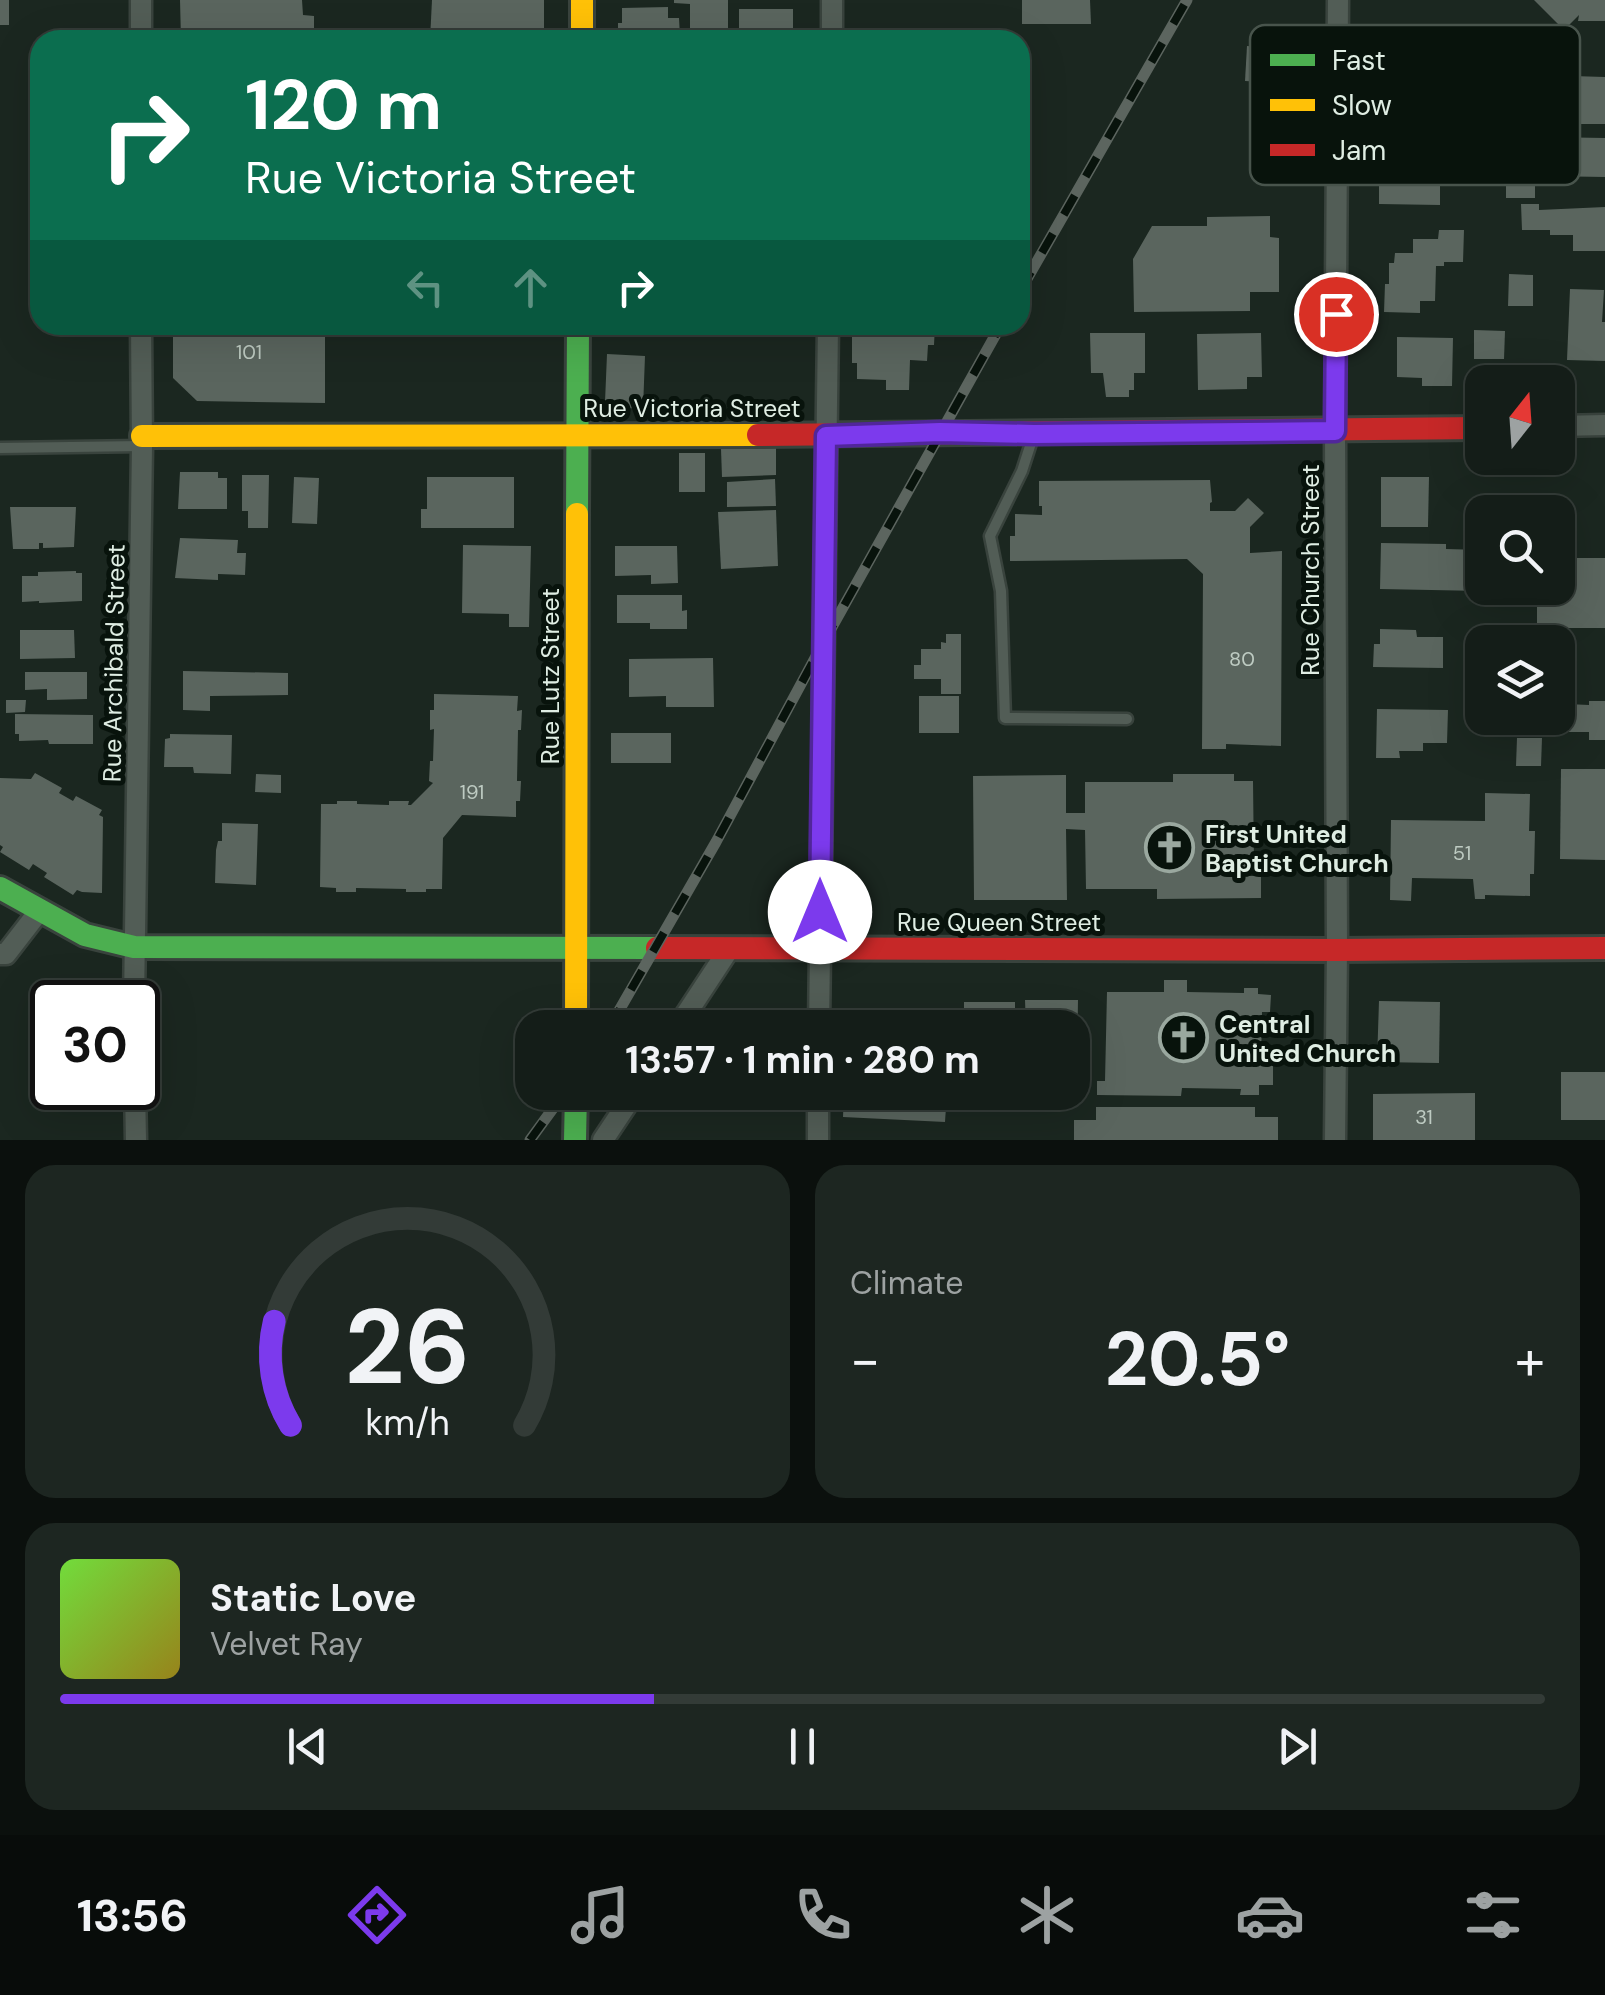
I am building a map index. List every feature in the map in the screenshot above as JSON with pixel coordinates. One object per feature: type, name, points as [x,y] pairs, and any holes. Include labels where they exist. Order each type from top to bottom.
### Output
[{"type":"street","points":[[141,0],[141,30]]},
{"type":"street","points":[[582,0],[582,30]]},
{"type":"street","points":[[832,0],[832,30]]},
{"type":"street","name":"Rue Church Street","points":[[1338,0],[1338,25]]},
{"type":"street","name":"Rue Church Street","points":[[1335,1140],[1337,185]]},
{"type":"street","name":"Rue Archibald Street","points":[[134,980],[142,335]]},
{"type":"street","name":"Rue Lutz Street","points":[[576,1010],[578,335]]},
{"type":"street","points":[[819,1010],[828,335]]},
{"type":"street","points":[[1575,426],[1605,425]]},
{"type":"street","name":"Rue Victoria Street","points":[[142,441],[1465,428]]},
{"type":"street","name":"Rue Queen Street","points":[[0,888],[85,936],[134,947],[1605,948]]},
{"type":"street","points":[[0,954],[6,954],[40,910]]},
{"type":"street","points":[[690,1010],[729,950]]},
{"type":"street","points":[[135,1110],[136,1140]]},
{"type":"street","points":[[576,1110],[576,1140]]},
{"type":"street","points":[[604,1140],[623,1110]]},
{"type":"street","points":[[818,1110],[818,1140]]},
{"type":"lane","points":[[1034,434],[1022,471],[990,536],[1001,591],[1005,718],[1127,719]]},
{"type":"lane","points":[[0,448],[142,441]]},
{"type":"building","points":[[0,0],[9,0],[9,25],[0,25]]},
{"type":"building","points":[[180,0],[302,0],[303,15],[314,16],[314,30],[181,30]]},
{"type":"building","points":[[432,0],[544,0],[544,30],[430,30]]},
{"type":"building","points":[[728,0],[728,30],[690,30],[690,4],[674,3]]},
{"type":"building","points":[[1022,0],[1090,0],[1091,24],[1022,24]]},
{"type":"building","points":[[1534,0],[1605,0],[1605,21],[1578,21],[1579,15],[1569,25],[1559,25]]},
{"type":"building","points":[[668,7],[668,18],[679,18],[680,30],[618,30],[622,8]]},
{"type":"building","points":[[739,9],[793,9],[793,30],[739,30]]},
{"type":"building","points":[[1247,46],[1250,46],[1250,81],[1245,81]]},
{"type":"building","points":[[1580,76],[1605,77],[1605,124],[1580,124]]},
{"type":"building","points":[[1580,138],[1605,138],[1605,177],[1580,177]]},
{"type":"building","points":[[1379,185],[1440,185],[1440,205],[1379,204]]},
{"type":"building","points":[[1506,185],[1535,185],[1535,198],[1506,198]]},
{"type":"building","points":[[1521,204],[1539,204],[1539,210],[1605,207],[1605,251],[1573,251],[1573,235],[1522,230]]},
{"type":"building","points":[[1270,216],[1270,237],[1279,238],[1279,292],[1250,292],[1250,311],[1134,312],[1133,259],[1152,226],[1207,226],[1207,217]]},
{"type":"building","points":[[1439,230],[1464,230],[1463,262],[1436,266],[1435,301],[1420,301],[1420,313],[1384,312],[1385,284],[1389,284],[1389,263],[1394,263],[1395,253],[1413,253],[1413,239],[1438,239]]},
{"type":"building","points":[[1509,274],[1533,275],[1533,306],[1508,306]]},
{"type":"building","points":[[1570,289],[1604,290],[1605,361],[1567,360]]},
{"type":"building","points":[[1474,330],[1505,331],[1504,359],[1474,359]]},
{"type":"building","points":[[1090,333],[1145,333],[1145,373],[1134,373],[1134,390],[1129,390],[1129,397],[1106,397],[1103,373],[1091,373]]},
{"type":"building","points":[[1261,333],[1262,377],[1247,377],[1247,389],[1198,390],[1197,334]]},
{"type":"building","points":[[173,335],[325,335],[325,403],[197,401],[173,378]]},
{"type":"building","points":[[852,335],[934,335],[934,345],[928,345],[927,361],[910,360],[909,390],[886,390],[886,380],[857,379],[857,363],[852,363]]},
{"type":"building","points":[[1397,337],[1453,338],[1452,386],[1422,386],[1422,378],[1397,377]]},
{"type":"building","points":[[607,354],[645,356],[643,409],[612,407],[612,402],[605,402]]},
{"type":"building","points":[[776,447],[776,475],[722,477],[721,449]]},
{"type":"building","points":[[679,453],[705,453],[705,492],[679,492]]},
{"type":"building","points":[[180,472],[218,472],[218,478],[227,478],[227,509],[178,509]]},
{"type":"building","points":[[242,475],[269,475],[268,528],[248,528],[248,511],[242,511]]},
{"type":"building","points":[[294,477],[319,478],[317,524],[292,523]]},
{"type":"building","points":[[427,477],[514,477],[514,528],[421,528],[421,509],[427,509]]},
{"type":"building","points":[[1381,477],[1429,477],[1428,527],[1381,527]]},
{"type":"building","points":[[775,479],[776,506],[727,507],[727,482]]},
{"type":"building","points":[[1210,480],[1210,511],[1235,511],[1248,498],[1264,513],[1250,527],[1250,553],[1282,551],[1281,746],[1226,744],[1226,749],[1202,749],[1203,574],[1187,559],[1010,561],[1015,514],[1042,515],[1039,481]]},
{"type":"building","points":[[10,507],[76,507],[74,547],[43,548],[43,543],[39,543],[39,549],[13,549]]},
{"type":"building","points":[[776,510],[778,566],[721,569],[718,512]]},
{"type":"building","points":[[180,538],[238,540],[237,553],[246,553],[245,575],[218,574],[218,580],[175,578]]},
{"type":"building","points":[[1381,543],[1446,544],[1446,549],[1465,550],[1465,591],[1380,589]]},
{"type":"building","points":[[463,545],[531,546],[529,627],[509,627],[509,614],[462,613]]},
{"type":"building","points":[[615,546],[677,546],[678,583],[651,584],[651,575],[615,576]]},
{"type":"building","points":[[1575,558],[1605,558],[1605,628],[1537,625],[1537,605],[1575,605]]},
{"type":"building","points":[[82,573],[82,601],[22,602],[22,576]]},
{"type":"building","points":[[617,595],[682,595],[687,629],[650,629],[650,623],[617,623]]},
{"type":"building","points":[[1380,629],[1416,630],[1417,637],[1443,637],[1443,668],[1373,667],[1374,644],[1380,644]]},
{"type":"building","points":[[20,630],[74,630],[75,658],[20,659]]},
{"type":"building","points":[[946,634],[961,634],[961,694],[941,694],[941,679],[914,679],[914,665],[921,665],[921,649],[941,649]]},
{"type":"building","points":[[713,658],[714,707],[666,707],[666,696],[629,697],[629,659]]},
{"type":"building","points":[[183,671],[288,673],[288,695],[210,696],[210,711],[183,710]]},
{"type":"building","points":[[25,672],[87,672],[87,699],[47,700],[47,689],[25,690]]},
{"type":"building","points":[[434,694],[518,696],[517,711],[522,710],[517,781],[521,781],[516,817],[462,815],[443,838],[442,889],[406,892],[356,888],[356,892],[336,892],[336,888],[320,887],[321,804],[357,801],[389,805],[389,801],[409,801],[411,805],[433,783],[429,781],[434,729],[430,730],[430,710],[434,710]]},
{"type":"building","points":[[919,696],[959,696],[959,733],[919,733]]},
{"type":"building","points":[[6,700],[26,700],[25,712],[6,713]]},
{"type":"building","points":[[1589,701],[1605,701],[1605,740],[1589,740],[1589,732],[1575,732],[1575,704],[1589,705]]},
{"type":"building","points":[[1377,709],[1448,710],[1447,743],[1423,743],[1423,751],[1399,751],[1400,758],[1376,758]]},
{"type":"building","points":[[15,714],[93,715],[93,744],[19,741]]},
{"type":"building","points":[[611,733],[671,733],[671,763],[611,763]]},
{"type":"building","points":[[170,734],[232,735],[231,774],[194,773],[193,767],[164,767],[165,739]]},
{"type":"building","points":[[1517,738],[1542,738],[1541,766],[1516,766]]},
{"type":"building","points":[[1561,769],[1605,769],[1605,860],[1560,859]]},
{"type":"building","points":[[35,773],[62,788],[59,793],[73,801],[76,796],[102,810],[102,893],[77,890],[73,895],[44,877],[47,873],[33,864],[29,870],[0,852],[0,778],[31,779]]},
{"type":"building","points":[[256,774],[281,775],[281,793],[255,792]]},
{"type":"building","name":"First United Baptist Church","points":[[1173,774],[1234,774],[1234,781],[1253,781],[1254,866],[1247,865],[1247,876],[1261,876],[1261,898],[1157,899],[1157,889],[1086,889],[1085,830],[1066,829],[1067,900],[974,900],[973,776],[1066,775],[1066,813],[1085,813],[1085,782],[1173,782]]},
{"type":"building","points":[[1485,793],[1530,794],[1529,831],[1535,831],[1530,896],[1485,895],[1485,899],[1475,899],[1473,879],[1412,878],[1411,901],[1390,900],[1391,820],[1485,821]]},
{"type":"building","points":[[222,823],[258,824],[256,885],[215,883]]},
{"type":"building","name":"Central United Church","points":[[1164,980],[1187,980],[1187,992],[1244,993],[1244,988],[1258,988],[1258,994],[1271,995],[1270,1012],[1262,1012],[1261,1063],[1273,1064],[1273,1085],[1259,1085],[1259,1095],[1240,1095],[1241,1089],[1182,1088],[1181,1096],[1097,1095],[1097,1081],[1105,1081],[1107,992],[1164,992]]},
{"type":"building","points":[[1025,1000],[1078,1000],[1078,1010],[1025,1010]]},
{"type":"building","points":[[1379,1001],[1440,1002],[1439,1063],[1377,1062]]},
{"type":"building","points":[[964,1002],[1015,1002],[1015,1010],[964,1010]]},
{"type":"building","points":[[1561,1072],[1605,1072],[1605,1120],[1561,1120]]},
{"type":"building","points":[[1475,1093],[1475,1140],[1373,1140],[1373,1094]]},
{"type":"building","points":[[1096,1107],[1255,1107],[1255,1117],[1278,1117],[1278,1140],[1074,1140],[1074,1120],[1096,1120]]},
{"type":"building","points":[[843,1110],[946,1110],[945,1122],[843,1117]]},
{"type":"railway","points":[[1030,274],[1187,0]]},
{"type":"railway","points":[[619,1010],[995,335]]},
{"type":"railway","points":[[530,1140],[552,1110]]},
{"type":"traffic: fast","points":[[577,514],[578,335]]},
{"type":"traffic: fast","points":[[0,888],[85,935],[134,947],[657,948]]},
{"type":"traffic: fast","points":[[575,1140],[576,1110]]},
{"type":"traffic: slow","points":[[582,0],[582,30]]},
{"type":"traffic: slow","points":[[142,436],[758,435]]},
{"type":"traffic: slow","points":[[576,1010],[577,514]]},
{"type":"traffic: jam","points":[[758,435],[1465,428]]},
{"type":"traffic: jam","points":[[657,948],[1605,948]]},
{"type":"place","name":"First United Baptist Church","points":[[1170,848]]},
{"type":"place","name":"Central United Church","points":[[1184,1038]]},
{"type":"route","points":[[820,912],[826,436],[1335,431],[1336,314]]}]
